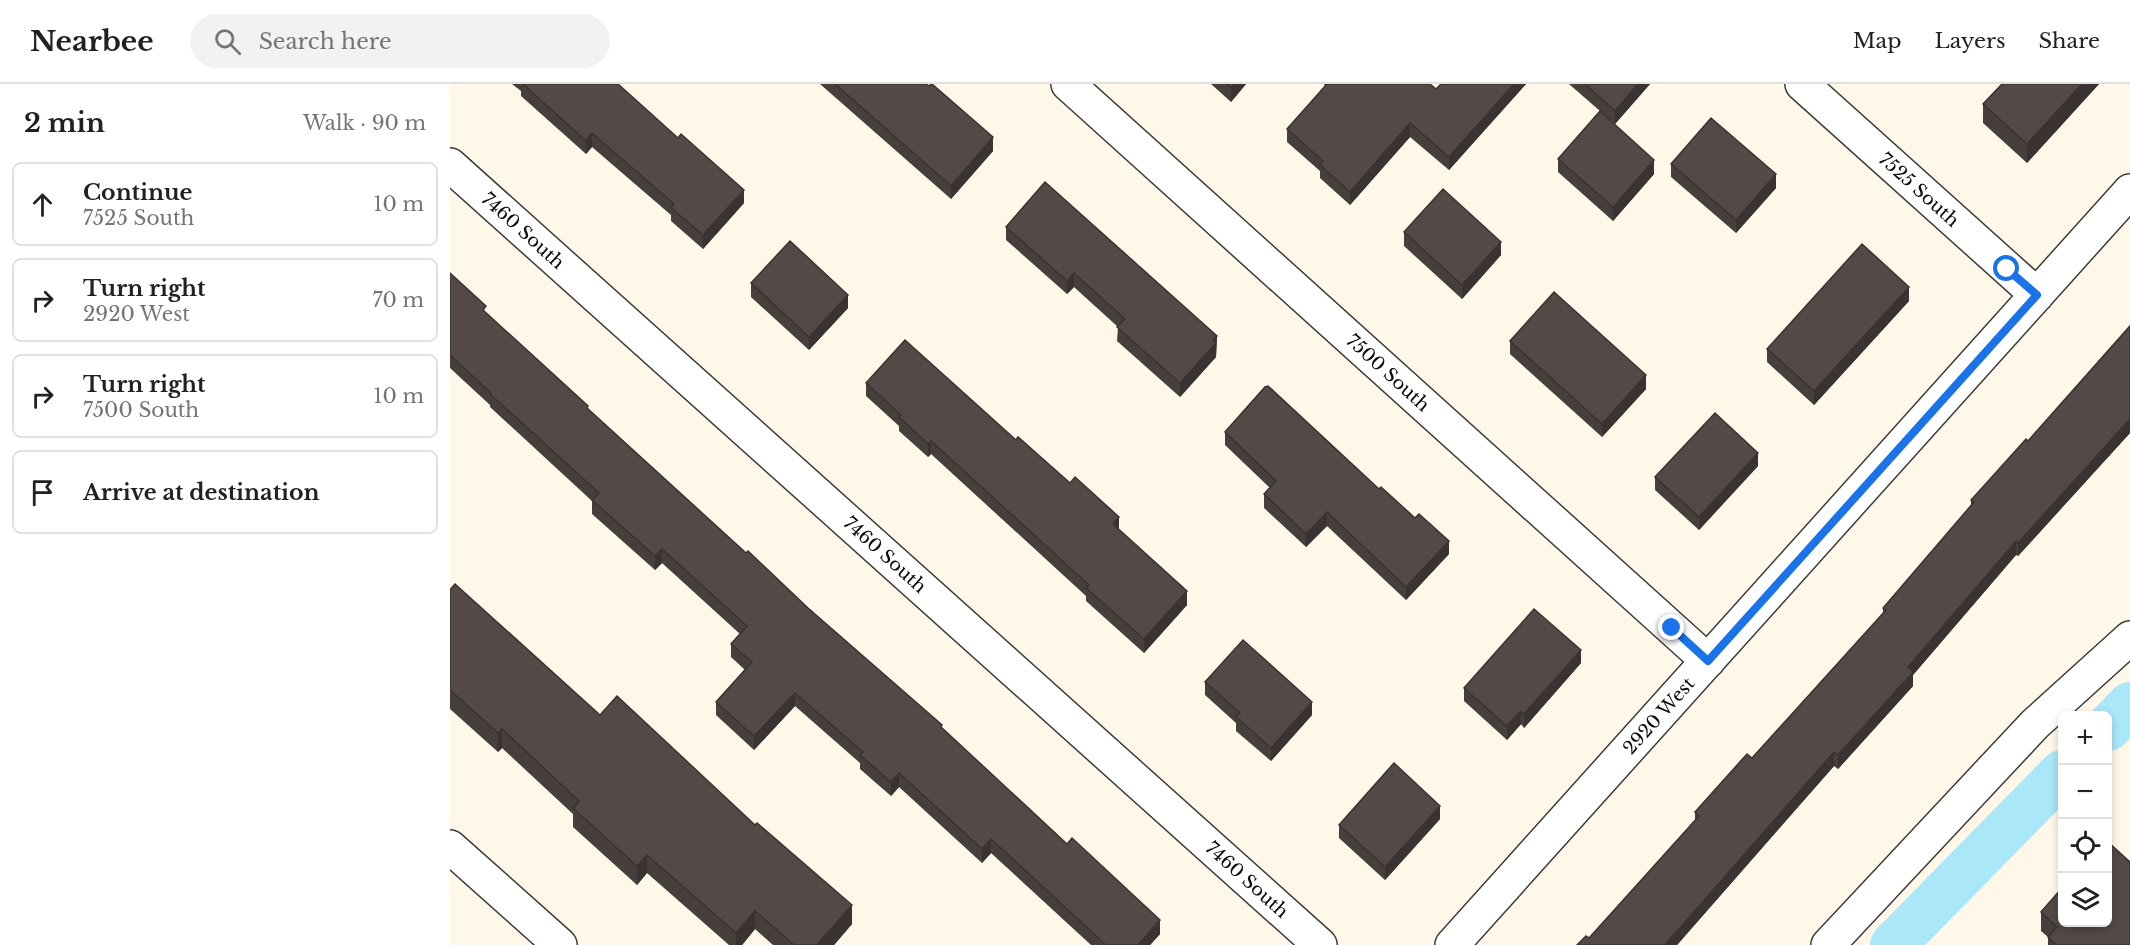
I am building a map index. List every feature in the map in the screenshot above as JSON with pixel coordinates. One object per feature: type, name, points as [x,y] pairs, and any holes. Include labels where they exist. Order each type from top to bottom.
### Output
[{"type":"street","name":"7500 South","points":[[1068,84],[1708,661]]},
{"type":"street","name":"7525 South","points":[[1802,84],[2037,295]]},
{"type":"street","name":"7460 South","points":[[450,165],[1320,945]]},
{"type":"street","name":"2920 West","points":[[1452,945],[2130,191]]},
{"type":"street","points":[[1828,945],[2035,724],[2130,638]]},
{"type":"street","points":[[450,847],[560,945]]},
{"type":"building","points":[[523,84],[618,84],[678,138],[681,134],[744,190],[703,235],[671,208],[674,204],[592,133],[586,141]]},
{"type":"building","points":[[835,84],[926,84],[929,86],[932,84],[993,137],[951,186]]},
{"type":"building","points":[[1327,84],[1430,84],[1436,89],[1441,84],[1514,84],[1449,157],[1410,123],[1350,192],[1320,165],[1323,161],[1287,129]]},
{"type":"building","points":[[1585,84],[1638,84],[1615,111]]},
{"type":"building","points":[[2002,84],[2082,84],[2027,144],[1983,104]]},
{"type":"building","points":[[1600,111],[1654,160],[1613,207],[1558,159]]},
{"type":"building","points":[[1711,118],[1776,174],[1736,220],[1671,164]]},
{"type":"building","points":[[1045,182],[1217,336],[1213,340],[1216,343],[1180,383],[1117,327],[1125,319],[1074,273],[1067,281],[1006,227]]},
{"type":"building","points":[[1443,189],[1501,242],[1462,285],[1404,232]]},
{"type":"building","points":[[790,241],[848,295],[809,337],[751,283]]},
{"type":"building","points":[[1862,244],[1909,287],[1814,391],[1767,349]]},
{"type":"building","points":[[450,273],[486,306],[483,310],[746,553],[748,551],[808,608],[942,725],[941,727],[1067,844],[1072,838],[1160,920],[1138,945],[1106,945],[991,839],[982,849],[899,773],[891,782],[860,755],[863,752],[795,693],[754,736],[716,702],[752,662],[731,644],[747,626],[662,549],[655,556],[592,500],[599,493],[450,355]]},
{"type":"building","points":[[1554,292],[1646,375],[1602,424],[1510,341]]},
{"type":"building","points":[[2130,326],[2130,419],[2018,543],[2016,541],[1908,667],[1913,672],[1838,755],[1834,752],[1665,945],[1577,945],[1586,936],[1589,938],[1699,816],[1695,812],[1747,754],[1752,758],[1886,610],[1883,608],[1974,502],[1971,500],[2026,439],[2028,441]]},
{"type":"building","points":[[905,340],[1016,440],[1018,437],[1070,483],[1075,477],[1119,517],[1113,524],[1187,591],[1144,639],[1086,588],[1089,585],[931,441],[928,444],[866,383]]},
{"type":"building","points":[[1268,386],[1379,489],[1381,487],[1415,518],[1419,514],[1449,541],[1406,587],[1327,512],[1306,534],[1264,494],[1276,481],[1225,432]]},
{"type":"building","points":[[1715,413],[1758,453],[1699,517],[1655,477]]},
{"type":"building","points":[[455,584],[600,715],[617,696],[755,825],[757,823],[852,905],[817,945],[794,945],[755,911],[736,933],[647,855],[637,866],[573,808],[579,801],[502,729],[498,733],[450,690],[450,590]]},
{"type":"building","points":[[1534,609],[1581,650],[1524,714],[1521,711],[1507,726],[1464,688]]},
{"type":"building","points":[[1243,640],[1312,702],[1271,748],[1236,717],[1240,713],[1205,682]]},
{"type":"building","points":[[1394,763],[1440,806],[1385,867],[1339,825]]},
{"type":"building","points":[[2112,846],[2130,862],[2130,945],[2056,945],[2048,937],[2057,927],[2041,912],[2058,893],[2058,927],[2112,927]]},
{"type":"waterway","points":[[2112,724],[2130,705]]},
{"type":"waterway","points":[[1893,945],[2058,777]]},
{"type":"route","points":[[1672,628],[1708,661],[2037,295],[2007,269]]}]
